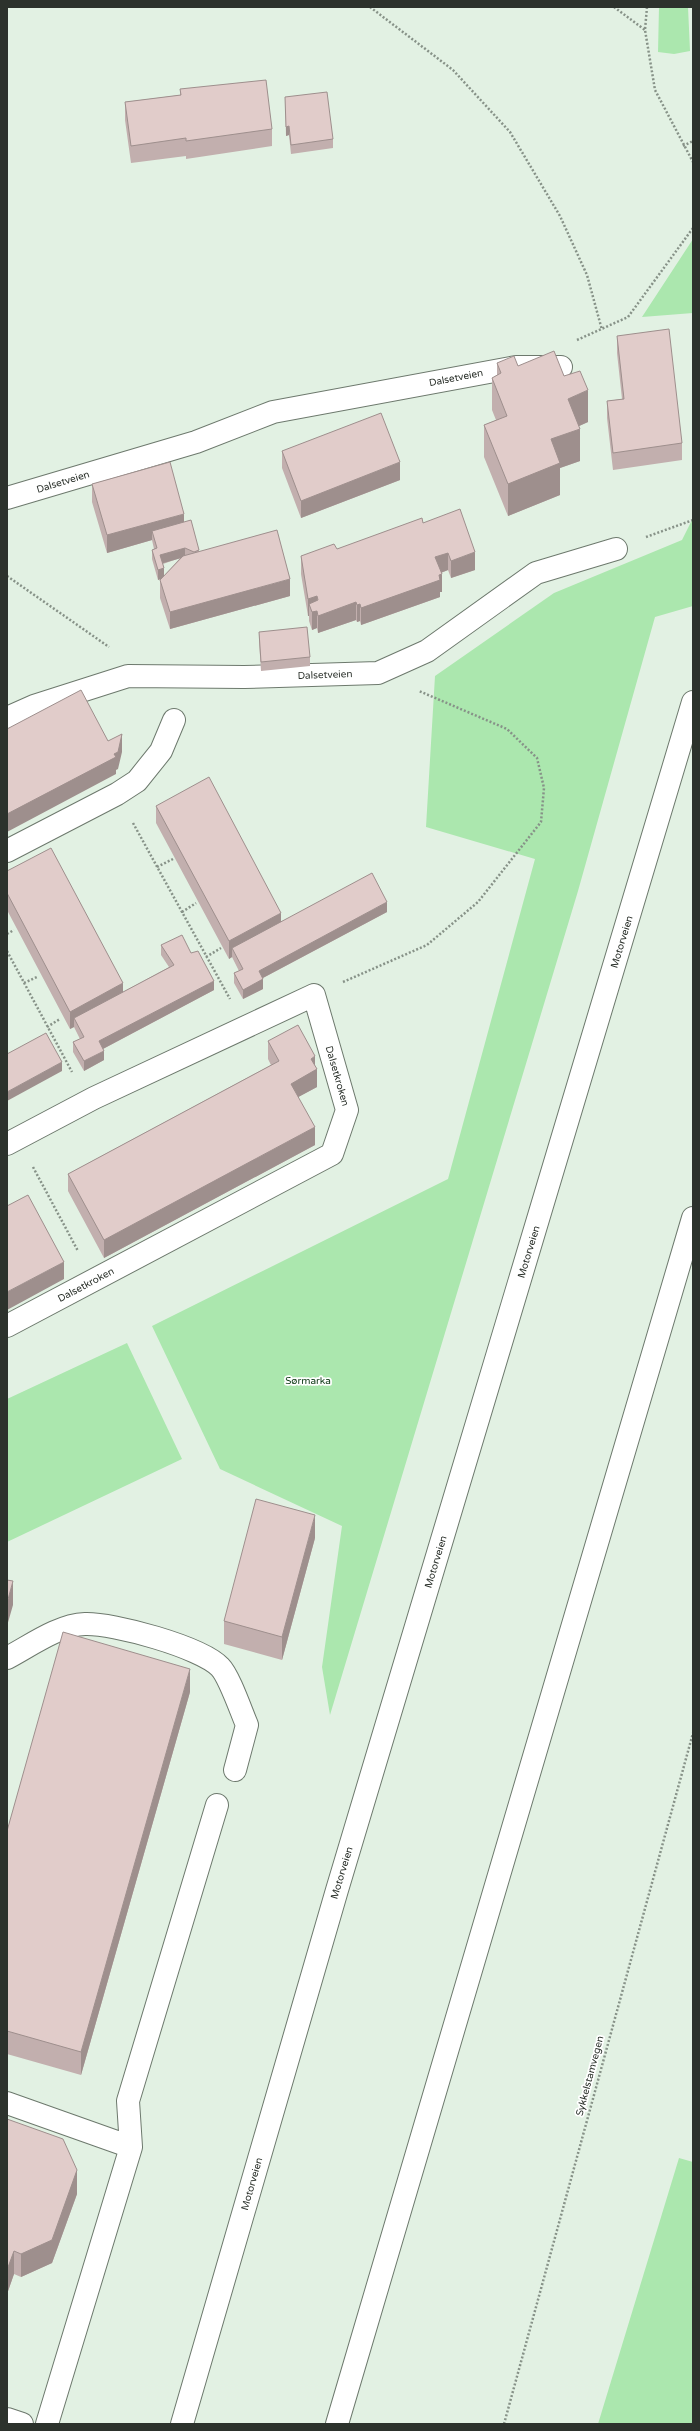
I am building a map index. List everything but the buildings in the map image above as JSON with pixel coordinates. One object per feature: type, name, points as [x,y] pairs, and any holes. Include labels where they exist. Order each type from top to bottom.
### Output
[{"type":"main road","name":"Dalsetveien","points":[[7,498],[196,442],[273,412],[516,367],[561,367]]},
{"type":"main road","name":"Dalsetveien","points":[[7,718],[34,706],[128,676],[244,677],[378,673],[427,651],[536,573],[616,549]]},
{"type":"main road","name":"Motorveien","points":[[182,2424],[337,1890],[693,702]]},
{"type":"main road","points":[[7,851],[117,794],[137,781],[161,751],[174,720]]},
{"type":"main road","points":[[13,1141],[94,1098],[314,995]]},
{"type":"main road","name":"Dalsetkroken","points":[[7,1326],[332,1154],[347,1110],[314,995]]},
{"type":"main road","points":[[337,2424],[693,1218]]},
{"type":"main road","points":[[7,1658],[61,1630],[84,1624],[121,1628],[204,1654],[221,1668],[247,1725],[235,1770]]},
{"type":"main road","points":[[47,2424],[131,2147],[128,2101],[217,1805]]},
{"type":"main road","points":[[7,2103],[131,2147]]},
{"type":"main road","points":[[7,2419],[22,2424]]},
{"type":"path","points":[[370,7],[453,70],[510,132],[560,216],[587,275],[602,330]]},
{"type":"path","points":[[614,7],[645,30]]},
{"type":"path","points":[[647,7],[645,30],[654,90],[693,162]]},
{"type":"path","points":[[683,146],[693,141]]},
{"type":"path","points":[[570,342],[602,330],[628,317],[693,228]]},
{"type":"path","points":[[616,549],[693,520]]},
{"type":"path","points":[[7,576],[121,656],[128,676]]},
{"type":"path","points":[[314,995],[427,946],[478,902],[541,822],[544,788],[537,758],[507,729],[378,673]]},
{"type":"path","points":[[117,794],[230,1001]]},
{"type":"path","points":[[157,867],[173,859]]},
{"type":"path","points":[[182,912],[196,903]]},
{"type":"path","points":[[7,934],[14,930]]},
{"type":"path","points":[[206,957],[221,948]]},
{"type":"path","points":[[7,951],[72,1073]]},
{"type":"path","points":[[24,983],[37,977]]},
{"type":"path","points":[[47,1026],[60,1020]]},
{"type":"path","points":[[13,1141],[94,1281]]},
{"type":"path","name":"Sykkelstamvegen","points":[[504,2424],[693,1733]]},
{"type":"green space","points":[[659,7],[688,7],[690,51],[674,54],[658,52]]},
{"type":"green space","points":[[693,239],[693,313],[642,317]]},
{"type":"green space","name":"Sørmarka","points":[[693,518],[693,606],[655,617],[578,891],[330,1715],[322,1667],[342,1526],[220,1469],[152,1326],[448,1179],[535,859],[426,827],[435,676],[554,593],[682,540]]},
{"type":"green space","points":[[127,1343],[182,1459],[7,1542],[7,1399]]},
{"type":"green space","points":[[679,2158],[693,2162],[693,2424],[598,2424]]}]
